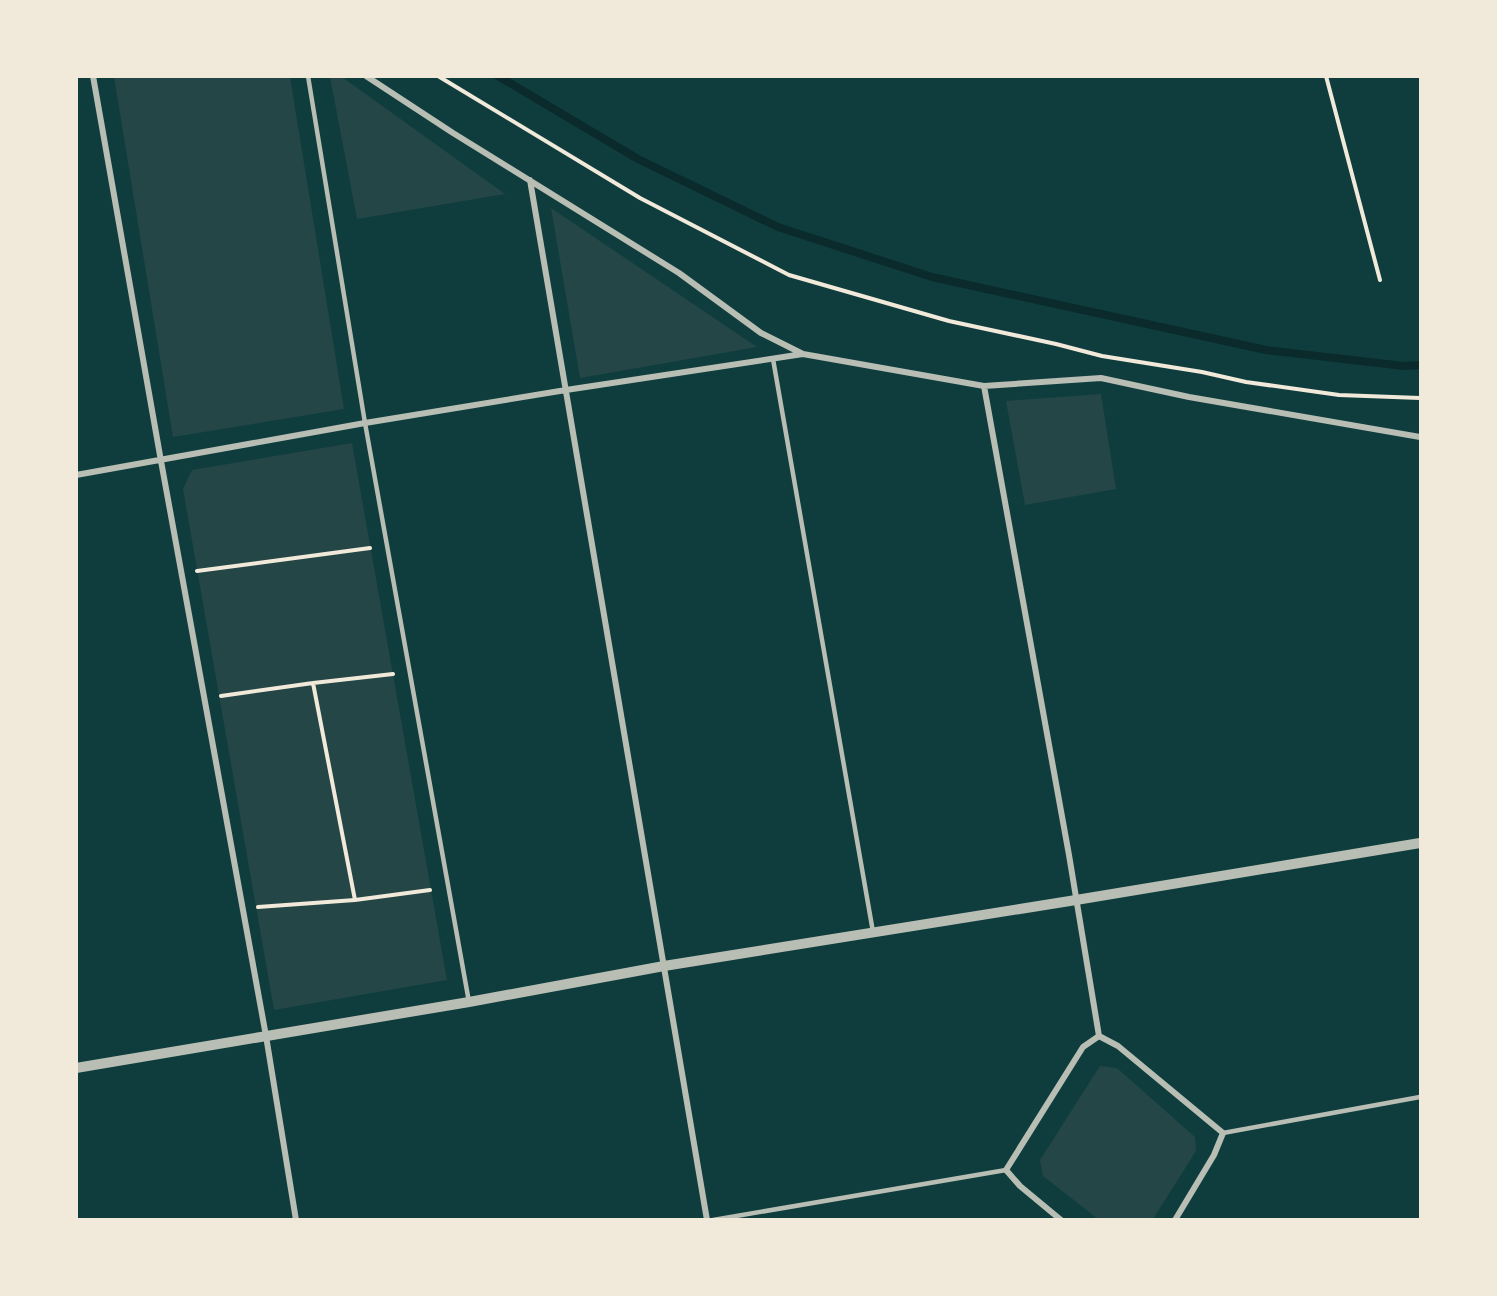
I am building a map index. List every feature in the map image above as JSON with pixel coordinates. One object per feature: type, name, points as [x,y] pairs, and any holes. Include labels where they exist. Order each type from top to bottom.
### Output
[{"type":"street","points":[[93,76],[266,1036],[296,1220]]},
{"type":"street","points":[[366,76],[453,133],[679,273],[761,333],[803,354],[984,386],[1101,378],[1189,397],[1420,437]]},
{"type":"street","points":[[530,180],[707,1220]]},
{"type":"street","points":[[76,475],[365,423],[803,354]]},
{"type":"street","points":[[984,386],[1099,1036]]},
{"type":"street","points":[[76,1068],[468,1002],[664,966],[1420,843]]},
{"type":"street","points":[[1099,1036],[1118,1046],[1223,1133],[1214,1155],[1175,1220]]},
{"type":"street","points":[[1061,1220],[1020,1186],[1006,1170],[1083,1047],[1099,1036]]},
{"type":"lane","points":[[308,76],[365,423],[468,1002]]},
{"type":"lane","points":[[773,359],[873,932]]},
{"type":"lane","points":[[1223,1133],[1420,1097]]},
{"type":"lane","points":[[713,1220],[1006,1170]]},
{"type":"path","points":[[438,76],[640,198],[789,275],[949,321],[1102,356],[1202,372],[1246,382],[1339,395],[1420,398]]},
{"type":"path","points":[[1326,76],[1380,280]]},
{"type":"path","points":[[197,571],[370,548]]},
{"type":"path","points":[[219,696],[393,674]]},
{"type":"path","points":[[313,683],[355,900]]},
{"type":"path","points":[[256,908],[355,900],[430,890]]},
{"type":"shaded area","points":[[114,77],[290,77],[344,409],[173,437]]},
{"type":"shaded area","points":[[330,77],[342,77],[505,194],[357,219]]},
{"type":"shaded area","points":[[551,208],[757,347],[580,378]]},
{"type":"shaded area","points":[[1101,394],[1116,489],[1025,505],[1006,401]]},
{"type":"shaded area","points":[[352,443],[447,980],[274,1010],[183,489],[192,470]]},
{"type":"shaded area","points":[[1100,1066],[1117,1068],[1195,1137],[1196,1151],[1153,1219],[1098,1219],[1043,1176],[1040,1160]]},
{"type":"waterway","points":[[498,76],[638,159],[778,227],[932,277],[1266,350],[1404,366],[1420,365]]}]
